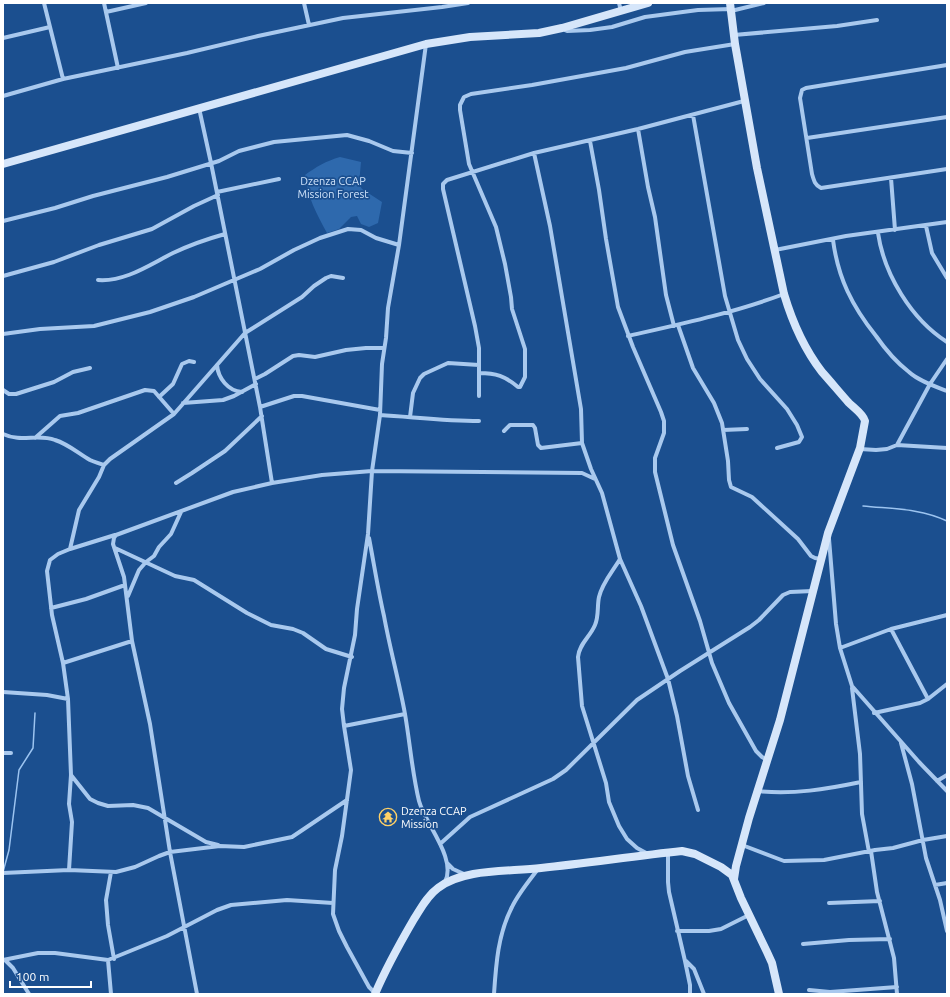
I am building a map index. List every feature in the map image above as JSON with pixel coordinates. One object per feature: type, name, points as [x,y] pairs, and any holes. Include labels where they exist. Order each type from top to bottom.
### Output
[{"type":"street","points":[[44,3],[62,79]]},
{"type":"street","points":[[104,3],[118,68]]},
{"type":"street","points":[[106,12],[146,3]]},
{"type":"street","points":[[304,3],[308,25]]},
{"type":"street","points":[[3,96],[62,79],[343,18],[437,8],[468,3]]},
{"type":"street","points":[[3,164],[426,44],[456,38],[528,34],[562,28],[620,7],[648,3]]},
{"type":"street","points":[[562,28],[567,31],[590,30],[612,27],[645,17],[764,3]]},
{"type":"street","points":[[731,8],[735,44],[756,168],[784,294],[794,322],[811,355],[829,380],[864,418],[860,448],[828,533],[780,720],[757,790],[736,866],[734,879]]},
{"type":"street","points":[[734,35],[837,26],[877,20]]},
{"type":"street","points":[[3,38],[50,27]]},
{"type":"street","points":[[426,44],[384,348],[380,415],[372,471],[368,534],[357,609],[352,657],[344,688],[342,709],[350,765],[347,800],[335,870],[333,903],[335,922],[369,987],[376,994],[392,958],[424,903],[437,888],[444,884],[470,875],[668,852],[689,852],[721,867],[729,872],[734,879],[772,963],[779,994]]},
{"type":"street","points":[[479,373],[497,375],[508,379],[520,387],[525,376],[526,354],[512,309],[505,264],[496,227],[469,164],[460,110],[461,100],[467,95],[626,68],[685,52],[735,44]]},
{"type":"street","points":[[947,65],[806,88],[802,90],[800,98],[812,174],[817,186],[821,188],[947,169]]},
{"type":"street","points":[[479,396],[479,348],[476,326],[443,184],[447,180],[472,173],[507,160],[590,141],[744,101]]},
{"type":"street","points":[[198,108],[211,163],[256,384],[272,483]]},
{"type":"street","points":[[692,115],[720,272],[729,312],[738,340],[747,359],[760,379],[787,409],[797,425],[802,437],[800,442],[777,448]]},
{"type":"street","points":[[807,138],[947,117]]},
{"type":"street","points":[[638,129],[648,187],[656,217],[666,295],[676,326],[694,368],[714,403],[723,430],[728,466],[728,480],[731,487],[752,497],[798,539],[811,556],[821,559]]},
{"type":"street","points":[[3,221],[219,162],[239,151],[274,142],[342,135],[354,136],[393,151],[412,153]]},
{"type":"street","points":[[590,141],[618,307],[628,336],[662,415],[664,433],[655,458],[655,472],[673,545],[700,621],[708,646],[708,653],[729,703],[756,751],[767,760]]},
{"type":"street","points":[[534,153],[550,226],[581,409],[582,443],[589,464],[602,493],[620,559],[641,606],[668,679],[677,716],[688,776],[698,810]]},
{"type":"street","points":[[891,178],[895,230]]},
{"type":"street","points":[[3,276],[54,262],[99,245],[152,229],[217,194],[279,179]]},
{"type":"street","points":[[775,250],[833,240],[846,236],[878,233],[947,222]]},
{"type":"street","points":[[926,226],[932,253],[947,278]]},
{"type":"street","points":[[3,334],[40,329],[83,327],[105,324],[150,312],[194,297],[260,269],[294,250],[320,238],[348,228],[361,230],[376,238],[399,244]]},
{"type":"street","points":[[878,233],[889,272],[896,286],[906,301],[929,328],[947,342]]},
{"type":"street","points":[[98,280],[116,280],[174,253],[205,240],[225,234]]},
{"type":"street","points":[[833,240],[842,279],[856,310],[865,324],[884,347],[909,372],[930,384],[947,391]]},
{"type":"street","points":[[70,548],[79,510],[99,477],[104,465],[110,459],[132,442],[174,414],[245,333],[302,297],[326,278],[331,276],[343,278]]},
{"type":"street","points":[[628,336],[676,326],[729,312],[784,294]]},
{"type":"street","points":[[255,379],[293,356],[299,355],[315,357],[346,350],[384,348]]},
{"type":"street","points":[[897,445],[930,384],[947,359]]},
{"type":"street","points":[[159,397],[173,384],[182,364],[189,361],[194,362]]},
{"type":"street","points":[[410,417],[413,393],[420,378],[424,374],[448,364],[479,365]]},
{"type":"street","points":[[217,365],[221,380],[237,391],[242,392]]},
{"type":"street","points":[[3,390],[9,394],[16,394],[54,382],[72,372],[90,368]]},
{"type":"street","points":[[183,403],[223,400],[256,384]]},
{"type":"street","points":[[35,438],[60,416],[78,413],[145,390],[154,391],[174,414]]},
{"type":"street","points":[[260,407],[294,396],[302,396],[380,410]]},
{"type":"street","points":[[380,415],[431,420],[479,421]]},
{"type":"street","points":[[176,483],[224,452],[262,416]]},
{"type":"street","points":[[504,431],[510,425],[533,425],[535,428],[538,445],[541,448],[582,443]]},
{"type":"street","points":[[723,430],[747,429]]},
{"type":"street","points":[[3,434],[18,438],[54,439],[77,451],[90,460],[104,465]]},
{"type":"street","points":[[860,448],[876,450],[887,449],[897,445],[947,448]]},
{"type":"street","points":[[69,870],[72,822],[70,804],[71,775],[68,699],[62,663],[55,635],[47,571],[50,560],[58,554],[70,548],[116,535],[181,512],[226,494],[272,483],[322,475],[372,471],[582,473],[595,479]]},
{"type":"street","points":[[127,599],[139,570],[154,556],[159,547],[171,534],[181,512]]},
{"type":"street","points":[[828,533],[836,624],[840,648],[852,686],[860,754],[862,814],[880,902],[894,958],[897,994]]},
{"type":"street","points":[[368,534],[383,615],[405,714],[420,802],[440,844],[447,863],[448,872],[444,884]]},
{"type":"street","points":[[116,535],[113,540],[124,577],[132,641],[150,724],[164,818],[197,994]]},
{"type":"street","points":[[115,548],[175,576],[194,580],[248,613],[271,625],[303,632],[326,648],[352,657]]},
{"type":"street","points":[[620,559],[601,588],[598,599],[598,620],[592,632],[581,645],[578,655],[582,706],[606,783],[610,802],[619,826],[631,844],[643,852],[651,855]]},
{"type":"street","points":[[51,608],[86,600],[125,586]]},
{"type":"street","points":[[440,844],[470,817],[560,775],[571,766],[629,707],[668,679],[759,620],[783,595],[790,592],[813,591]]},
{"type":"street","points":[[840,648],[891,629],[947,615]]},
{"type":"street","points":[[891,629],[928,699]]},
{"type":"street","points":[[62,663],[132,641]]},
{"type":"street","points":[[874,713],[910,706],[928,699],[947,684]]},
{"type":"street","points":[[852,686],[874,713],[947,791]]},
{"type":"street","points":[[3,692],[47,695],[68,699]]},
{"type":"street","points":[[344,726],[405,714]]},
{"type":"street","points":[[900,741],[912,784],[926,858],[940,900],[947,931]]},
{"type":"street","points":[[3,753],[11,753]]},
{"type":"street","points":[[71,775],[90,799],[98,803],[108,806],[141,806],[148,808],[206,842],[220,846]]},
{"type":"street","points":[[937,782],[947,775]]},
{"type":"street","points":[[757,790],[788,793],[861,782]]},
{"type":"street","points":[[3,873],[69,870],[111,872],[125,871],[170,852],[220,846],[244,847],[292,836],[347,800]]},
{"type":"street","points":[[742,845],[776,858],[789,861],[831,860],[947,836]]},
{"type":"street","points":[[668,852],[668,882],[690,985],[690,994]]},
{"type":"street","points":[[447,863],[458,872],[470,875]]},
{"type":"street","points":[[494,994],[498,947],[505,924],[512,906],[538,868]]},
{"type":"street","points":[[111,872],[106,900],[108,925],[114,959]]},
{"type":"street","points":[[935,885],[947,883]]},
{"type":"street","points":[[29,994],[12,968],[4,960],[25,954],[38,953],[54,953],[108,960],[114,959],[167,936],[217,910],[231,905],[287,900],[333,903]]},
{"type":"street","points":[[829,903],[880,902]]},
{"type":"street","points":[[678,931],[715,931],[728,927],[750,915]]},
{"type":"street","points":[[803,944],[849,940],[890,939]]},
{"type":"street","points":[[108,960],[111,994]]},
{"type":"street","points":[[685,961],[694,969],[704,994]]},
{"type":"street","points":[[809,990],[830,992],[897,987]]},
{"type":"green space","name":"Dzenza CCAP Mission Forest","points":[[340,157],[361,162],[359,184],[362,189],[382,202],[378,223],[369,227],[361,224],[357,216],[351,217],[339,229],[327,233],[310,198],[305,175],[321,164]]},
{"type":"waterway","points":[[863,506],[916,511],[947,521]]},
{"type":"waterway","points":[[3,872],[9,850],[19,770],[33,748],[35,713]]},
{"type":"place","name":"Dzenza CCAP Mission","points":[[388,817]]}]
